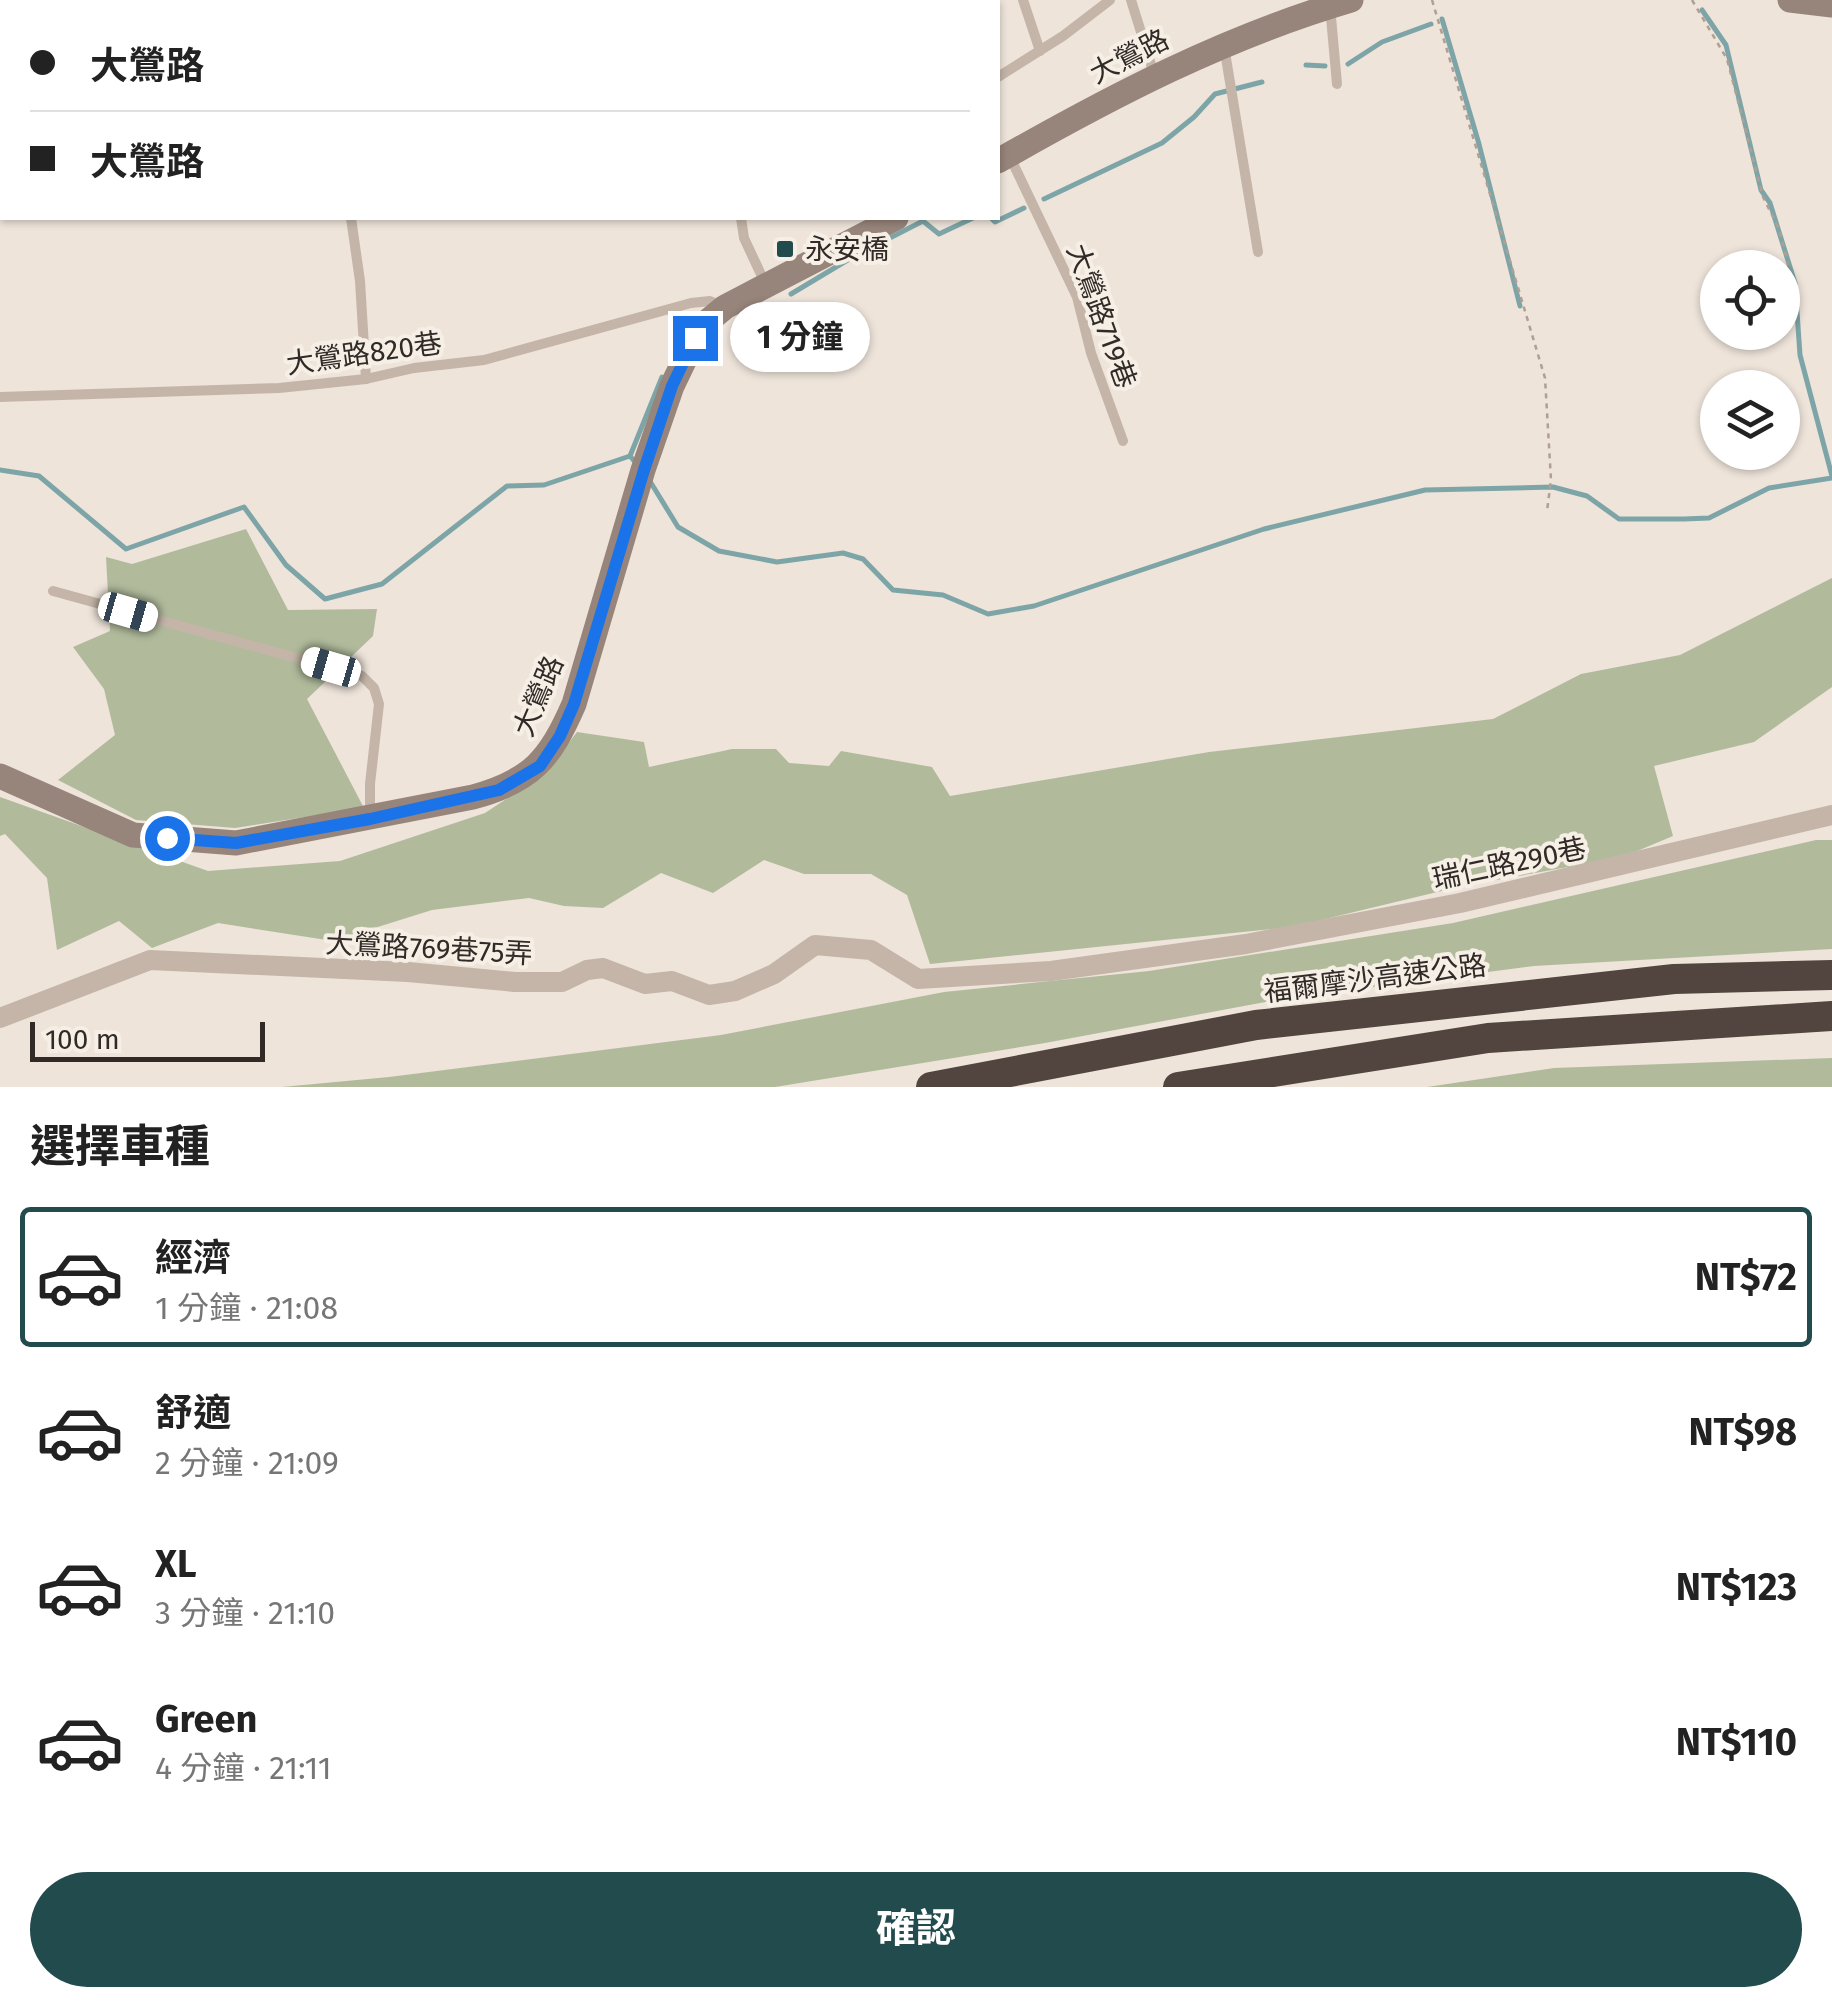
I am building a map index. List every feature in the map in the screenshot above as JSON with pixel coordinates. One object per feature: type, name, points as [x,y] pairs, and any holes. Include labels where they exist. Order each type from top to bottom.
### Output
[{"type":"highway","name":"福爾摩沙高速公路","points":[[931,1087],[1276,1022],[1674,978],[1832,975]]},
{"type":"highway","points":[[1178,1087],[1488,1038],[1832,1016]]},
{"type":"street","points":[[1790,0],[1832,5]]},
{"type":"street","name":"大鶯路","points":[[1003,158],[1154,75],[1224,43],[1336,2]]},
{"type":"street","name":"大鶯路","points":[[0,776],[133,835],[236,843],[499,790],[540,766],[560,736],[574,704],[644,470],[685,355],[708,321],[725,307],[892,220]]},
{"type":"street","name":"瑞仁路290巷","points":[[1194,951],[1460,903],[1832,815]]},
{"type":"street","name":"大鶯路769巷75弄","points":[[0,1018],[150,960],[408,972],[515,982],[562,982],[587,970],[603,968],[645,984],[672,982],[709,995],[735,991],[774,974],[816,945],[871,950],[918,978],[1051,970],[1194,951]]},
{"type":"lane","points":[[1023,0],[1040,51]]},
{"type":"lane","points":[[1000,76],[1110,0]]},
{"type":"lane","points":[[1131,0],[1154,75]]},
{"type":"lane","points":[[1336,2],[1337,84]]},
{"type":"lane","points":[[1224,43],[1258,252]]},
{"type":"lane","name":"大鶯路719巷","points":[[1003,158],[1077,297],[1091,353],[1123,440]]},
{"type":"lane","points":[[351,220],[366,379]]},
{"type":"lane","points":[[740,220],[744,238],[766,284]]},
{"type":"lane","name":"大鶯路820巷","points":[[0,398],[279,388],[366,379],[414,368],[484,360],[691,303],[710,301],[725,307]]},
{"type":"lane","points":[[52,592],[362,676],[374,688],[379,704],[370,819]]},
{"type":"path","points":[[1432,0],[1545,378],[1551,482],[1547,511]]},
{"type":"path","points":[[1692,0],[1727,59],[1763,197],[1784,250]]},
{"type":"green space","points":[[246,529],[288,610],[377,609],[373,636],[307,699],[364,808],[235,828],[136,820],[58,780],[115,735],[104,689],[73,647],[110,631],[106,557],[132,564]]},
{"type":"green space","points":[[1832,578],[1832,687],[1754,742],[1654,766],[1673,836],[1623,857],[1458,887],[1292,927],[930,964],[907,895],[871,874],[804,874],[764,860],[713,893],[661,873],[603,908],[564,906],[529,898],[432,910],[333,941],[218,923],[152,948],[119,921],[57,950],[47,878],[5,834],[0,836],[0,797],[208,871],[340,861],[485,813],[544,774],[577,732],[644,742],[649,767],[732,749],[776,749],[789,763],[829,766],[841,751],[932,767],[950,796],[1209,752],[1493,719],[1581,674],[1680,655]]},
{"type":"green space","points":[[1816,840],[1832,840],[1832,949],[1534,966],[1282,999],[775,1087],[282,1087],[721,1035],[944,992],[1149,971],[1453,923]]},
{"type":"green space","points":[[1832,1058],[1832,1087],[1427,1087],[1554,1068]]},
{"type":"waterway","points":[[1702,10],[1726,45],[1761,190],[1770,203],[1795,283],[1800,355],[1832,476]]},
{"type":"waterway","points":[[1442,19],[1520,306]]},
{"type":"waterway","points":[[1348,64],[1382,42],[1431,24]]},
{"type":"waterway","points":[[1306,65],[1325,66]]},
{"type":"waterway","points":[[1044,199],[1162,143],[1215,94],[1262,82]]},
{"type":"waterway","points":[[1000,220],[1024,208]]},
{"type":"waterway","points":[[882,242],[923,221],[939,234],[969,220]]},
{"type":"waterway","points":[[993,220],[999,220]]},
{"type":"waterway","points":[[791,294],[861,252]]},
{"type":"waterway","points":[[630,456],[662,377]]},
{"type":"waterway","points":[[0,470],[39,476],[126,549],[244,507],[286,565],[325,599],[382,584],[507,486],[544,485],[630,456],[635,462]]},
{"type":"waterway","points":[[648,478],[678,527],[719,551],[777,562],[843,553],[863,559],[893,590],[943,595],[988,614],[1034,606],[1264,529],[1425,490],[1553,487],[1587,496],[1619,519],[1684,519],[1709,518],[1769,488],[1832,478]]},
{"type":"place","name":"永安橋","points":[[785,249]]},
{"type":"route","points":[[167,838],[236,843],[370,819],[499,790],[540,766],[560,736],[574,704],[644,470],[672,386],[695,338]]}]
